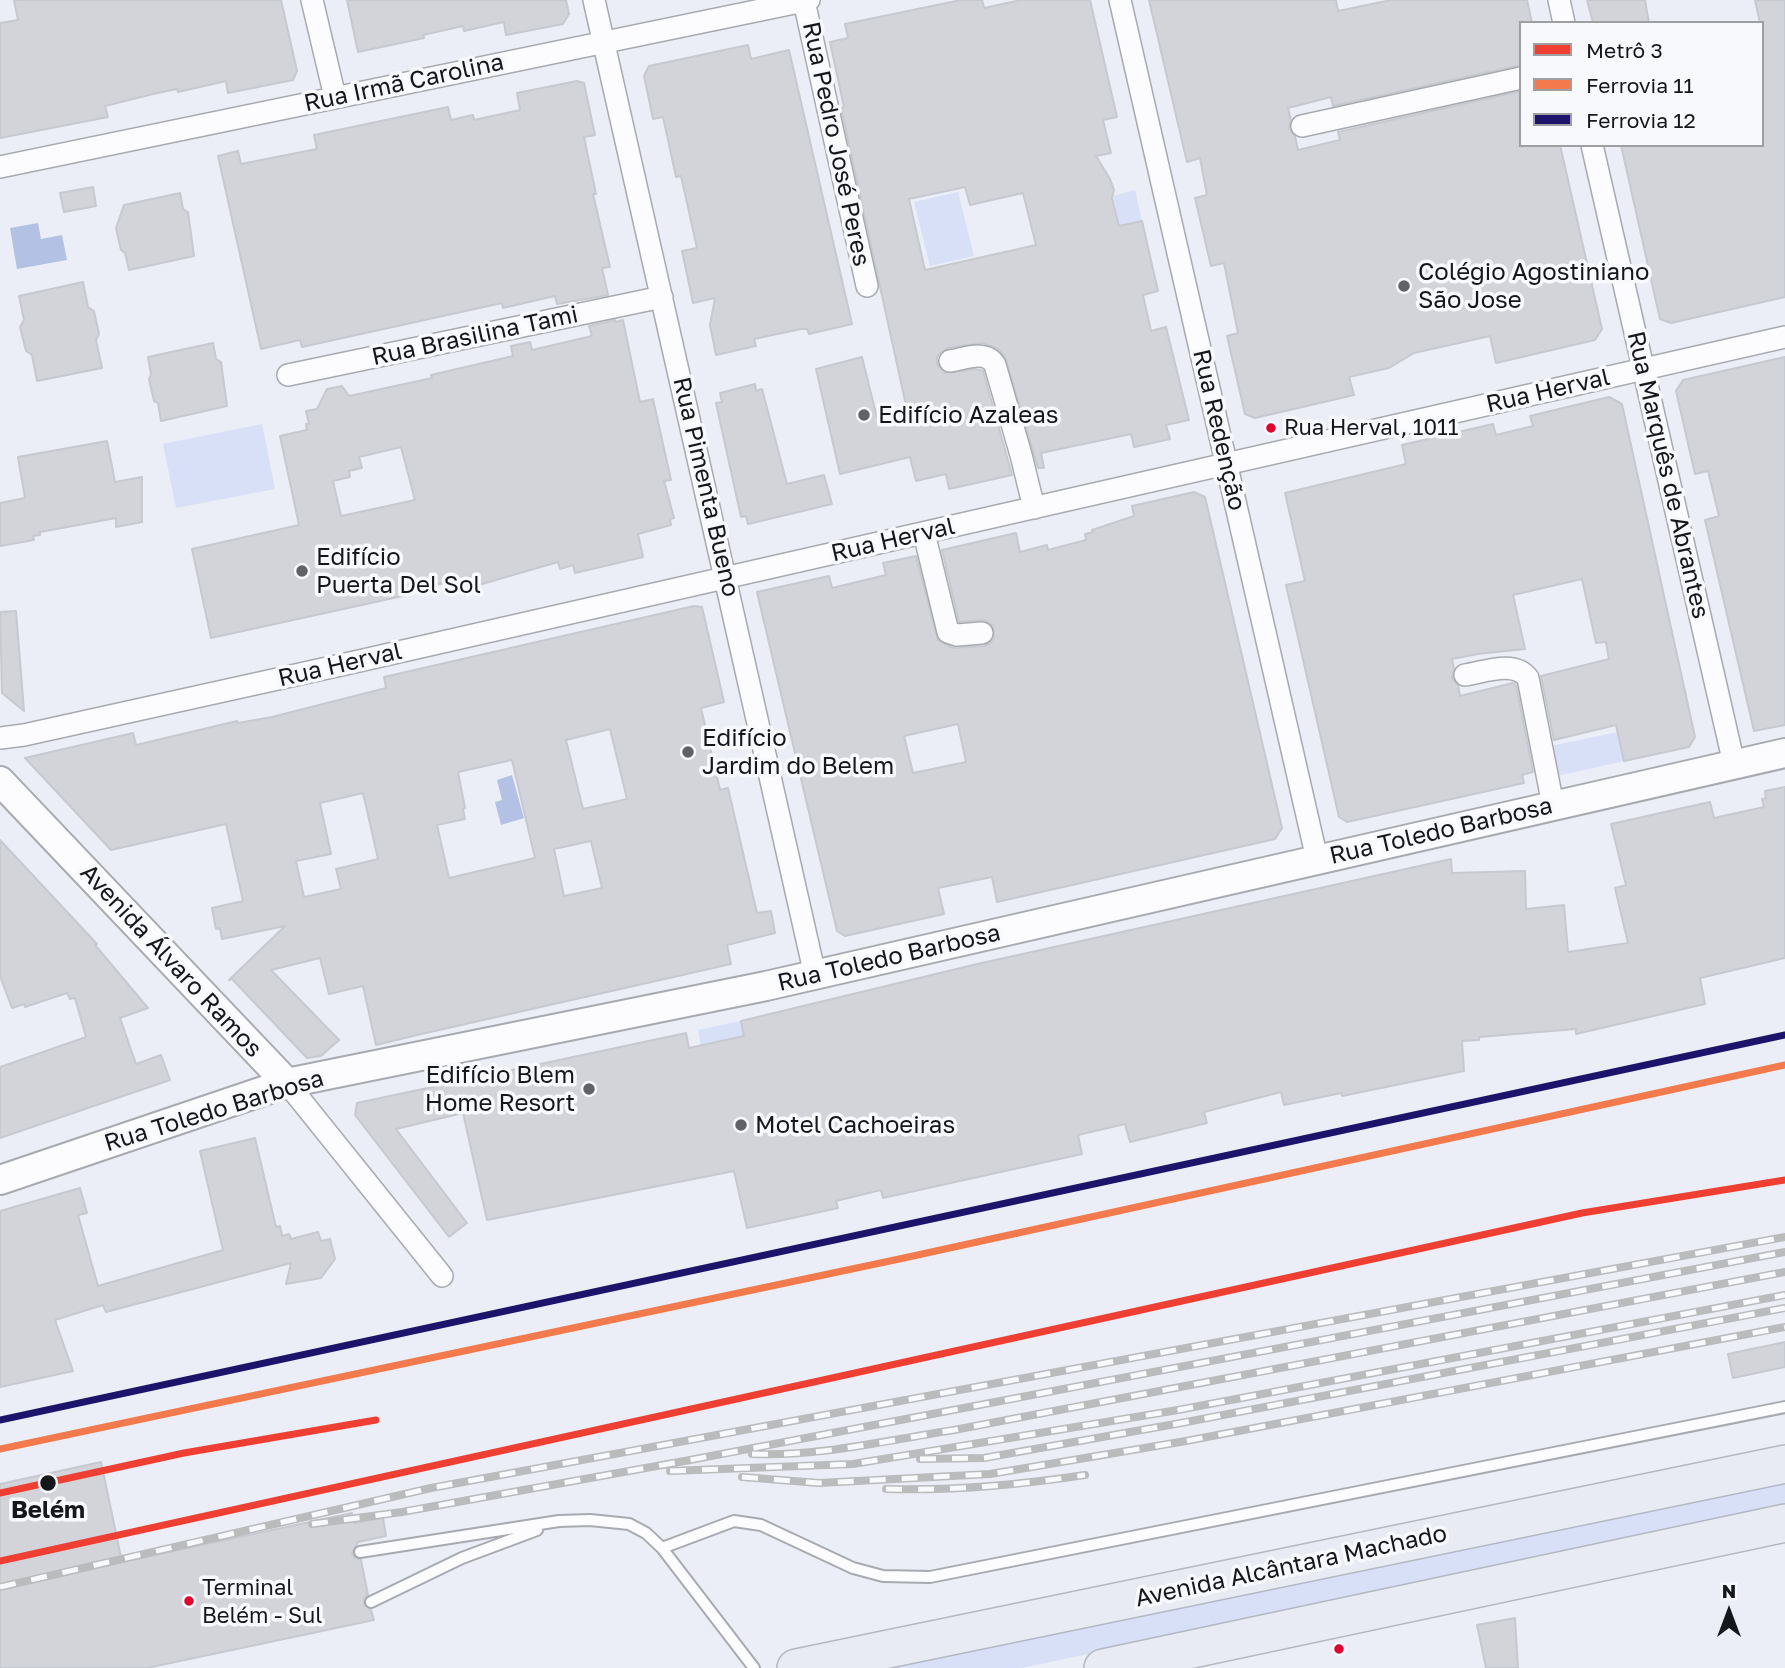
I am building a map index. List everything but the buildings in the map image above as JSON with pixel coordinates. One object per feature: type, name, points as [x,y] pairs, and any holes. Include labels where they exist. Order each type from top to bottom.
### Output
[{"type":"highway","name":"Avenida Alcântara Machado","points":[[796,1668],[1785,1464]]},
{"type":"highway","points":[[1103,1668],[1785,1523]]},
{"type":"street","points":[[312,0],[335,97]]},
{"type":"street","name":"Rua Pimenta Bueno","points":[[594,0],[815,975]]},
{"type":"street","name":"Rua Redenção","points":[[1120,0],[1317,859]]},
{"type":"street","points":[[1559,0],[1564,21]]},
{"type":"street","name":"Rua Irmã Carolina","points":[[0,167],[807,1]]},
{"type":"street","name":"Rua Pedro José Peres","points":[[807,1],[867,286]]},
{"type":"street","points":[[1302,126],[1519,78]]},
{"type":"street","name":"Rua Marquês de Abrantes","points":[[1592,147],[1734,764]]},
{"type":"street","name":"Rua Brasilina Tami","points":[[288,375],[662,297]]},
{"type":"street","name":"Rua Herval","points":[[0,738],[335,667],[1785,337]]},
{"type":"street","points":[[950,362],[979,356],[992,359],[1034,508]]},
{"type":"street","points":[[924,533],[948,632],[957,635],[982,634]]},
{"type":"street","points":[[1465,675],[1512,667],[1524,672],[1528,678],[1553,805]]},
{"type":"street","name":"Rua Toledo Barbosa","points":[[0,1180],[287,1083],[815,975],[1784,754]]},
{"type":"street","name":"Avenida Álvaro Ramos","points":[[0,781],[287,1083],[442,1276]]},
{"type":"lane","points":[[662,1548],[734,1521],[761,1525],[853,1568],[883,1576],[930,1577],[1785,1407]]},
{"type":"lane","points":[[360,1552],[559,1521],[600,1520],[629,1524],[646,1533],[662,1548],[754,1668]]},
{"type":"lane","points":[[371,1602],[462,1558],[559,1521]]},
{"type":"shaded area","points":[[1135,190],[1142,221],[1120,225],[1113,196]]},
{"type":"shaded area","points":[[958,192],[974,256],[930,266],[914,202]]},
{"type":"shaded area","points":[[38,223],[41,239],[62,235],[67,260],[17,269],[10,228]]},
{"type":"shaded area","points":[[262,424],[275,489],[176,508],[163,444]]},
{"type":"shaded area","points":[[1618,732],[1624,761],[1553,777],[1546,747]]},
{"type":"shaded area","points":[[512,775],[524,818],[501,825],[495,802],[502,800],[497,780]]},
{"type":"shaded area","points":[[741,1021],[744,1036],[701,1046],[698,1030]]},
{"type":"shaded area","points":[[1785,1479],[1785,1510],[1021,1668],[874,1668]]},
{"type":"railway","points":[[0,1587],[431,1488],[1785,1237]]},
{"type":"railway","points":[[312,1524],[402,1512],[690,1460],[1785,1252]]},
{"type":"railway","points":[[752,1454],[803,1453],[954,1430],[1785,1272]]},
{"type":"railway","points":[[670,1471],[853,1464],[1178,1410],[1785,1295]]},
{"type":"railway","points":[[920,1459],[984,1458],[1785,1308]]},
{"type":"railway","points":[[742,1477],[819,1483],[990,1474],[1186,1441],[1785,1327]]},
{"type":"railway","points":[[886,1489],[986,1487],[1085,1475]]},
{"type":"metro line","name":"3","points":[[0,1561],[1582,1213],[1785,1180]]},
{"type":"metro line","name":"3","points":[[0,1493],[184,1453],[376,1420]]},
{"type":"rail line","name":"12","points":[[0,1420],[1785,1035]]},
{"type":"rail line","name":"11","points":[[0,1449],[904,1258],[1785,1065]]},
{"type":"place","name":"Colégio Agostiniano São Jose","points":[[1404,286]]},
{"type":"place","name":"Edifício Azaleas","points":[[864,415]]},
{"type":"place","name":"Rua Herval, 1011","points":[[1271,428]]},
{"type":"place","name":"Edifício Puerta Del Sol","points":[[302,571]]},
{"type":"place","name":"Edifício Jardim do Belem","points":[[688,752]]},
{"type":"place","name":"Edifício Blem Home Resort","points":[[589,1089]]},
{"type":"place","name":"Motel Cachoeiras","points":[[741,1125]]},
{"type":"place","name":"Belém","points":[[48,1483]]},
{"type":"place","name":"Terminal Belém - Sul","points":[[189,1601]]}]
